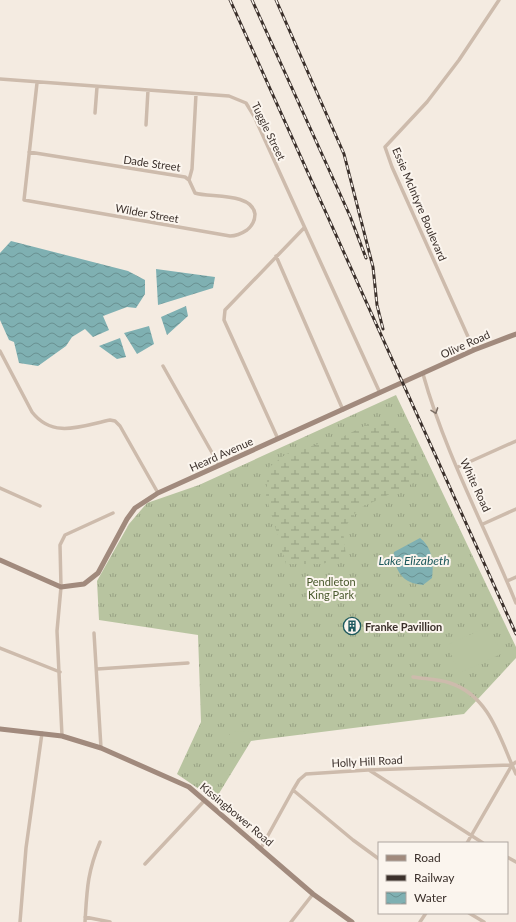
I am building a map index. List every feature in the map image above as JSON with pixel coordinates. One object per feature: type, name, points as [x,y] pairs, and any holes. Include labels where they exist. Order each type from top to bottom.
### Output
[{"type":"street","name":"Essie McIntyre Boulevard","points":[[474,350],[384,147],[427,102],[459,60],[499,0]]},
{"type":"street","name":"Tuggle Street","points":[[0,79],[37,83],[230,96],[243,100],[249,106],[380,393]]},
{"type":"street","points":[[29,152],[37,83]]},
{"type":"street","points":[[95,113],[97,87]]},
{"type":"street","points":[[146,125],[148,90]]},
{"type":"street","points":[[189,180],[192,169],[196,94]]},
{"type":"street","name":"Dade Street","points":[[29,152],[142,172],[181,176],[189,180],[195,193],[229,197],[244,201],[251,206],[255,215]]},
{"type":"street","name":"Wilder Street","points":[[29,152],[24,200],[230,236],[240,235],[251,226],[255,215]]},
{"type":"street","points":[[278,439],[224,320],[225,310],[232,301],[304,228]]},
{"type":"street","points":[[276,256],[343,410]]},
{"type":"street","name":"Olive Road","points":[[423,374],[474,350],[516,334]]},
{"type":"street","points":[[0,351],[32,412],[39,421],[50,428],[64,429],[110,420],[115,421],[120,426],[158,493]]},
{"type":"street","points":[[163,366],[219,465]]},
{"type":"street","name":"Heard Avenue","points":[[61,587],[84,584],[98,573],[131,513],[135,508],[158,493],[423,374]]},
{"type":"street","name":"White Road","points":[[423,374],[458,467],[516,603]]},
{"type":"street","points":[[458,467],[516,441]]},
{"type":"street","points":[[0,488],[40,506]]},
{"type":"street","points":[[483,524],[516,509]]},
{"type":"street","points":[[62,736],[57,631],[61,587],[61,539],[65,535],[113,513]]},
{"type":"street","points":[[0,560],[61,587]]},
{"type":"street","points":[[507,580],[516,577]]},
{"type":"street","points":[[94,633],[101,748]]},
{"type":"street","points":[[0,648],[60,672]]},
{"type":"street","points":[[97,669],[188,663]]},
{"type":"street","points":[[413,677],[448,683],[462,688],[474,696],[489,713],[516,774]]},
{"type":"street","name":"Kissingbower Road","points":[[0,728],[62,736],[101,748],[189,787],[313,894],[352,922]]},
{"type":"street","points":[[20,922],[26,848],[42,733]]},
{"type":"street","points":[[468,842],[512,765],[516,762]]},
{"type":"street","name":"Holly Hill Road","points":[[261,848],[293,790],[306,774],[368,770],[512,765]]},
{"type":"street","points":[[368,770],[481,842]]},
{"type":"street","points":[[293,790],[353,840],[378,858]]},
{"type":"street","points":[[145,864],[205,800]]},
{"type":"street","points":[[85,922],[87,883],[94,856],[100,842]]},
{"type":"street","points":[[291,922],[313,894]]},
{"type":"street","points":[[471,914],[484,922]]},
{"type":"street","points":[[85,917],[110,922]]},
{"type":"green space","name":"Pendleton King Park","points":[[396,395],[516,647],[516,658],[464,714],[251,741],[215,800],[177,774],[201,722],[198,635],[99,620],[97,581],[129,524],[147,503],[199,485]]},
{"type":"green space","points":[[383,417],[392,420],[406,433],[414,451],[422,479],[358,509],[343,530],[346,557],[322,564],[286,564],[266,496],[268,468],[286,454],[344,436]]},
{"type":"green space","points":[[489,626],[501,654],[459,673],[447,645]]},
{"type":"green space","points":[[230,731],[249,732],[250,736],[247,743],[230,742]]},
{"type":"water","points":[[11,241],[128,271],[145,280],[145,294],[136,308],[127,307],[103,316],[109,330],[93,337],[85,329],[72,337],[66,346],[38,366],[19,363],[14,342],[9,340],[0,320],[0,253]]},
{"type":"water","points":[[156,269],[215,277],[213,288],[158,305]]},
{"type":"water","points":[[186,306],[188,316],[167,335],[161,317]]},
{"type":"water","points":[[149,326],[154,344],[137,354],[124,333]]},
{"type":"water","points":[[120,338],[126,357],[117,359],[99,346]]},
{"type":"water","name":"Lake Elizabeth","points":[[420,538],[430,551],[433,567],[432,578],[423,585],[408,581],[398,571],[394,560],[389,563],[387,560],[393,558],[394,552]]},
{"type":"railway","points":[[230,0],[516,634]]},
{"type":"railway","points":[[252,0],[350,216],[366,258]]},
{"type":"railway","points":[[276,0],[344,154],[373,267],[377,305],[383,329]]},
{"type":"place","name":"Franke Pavillion","points":[[352,626]]}]
